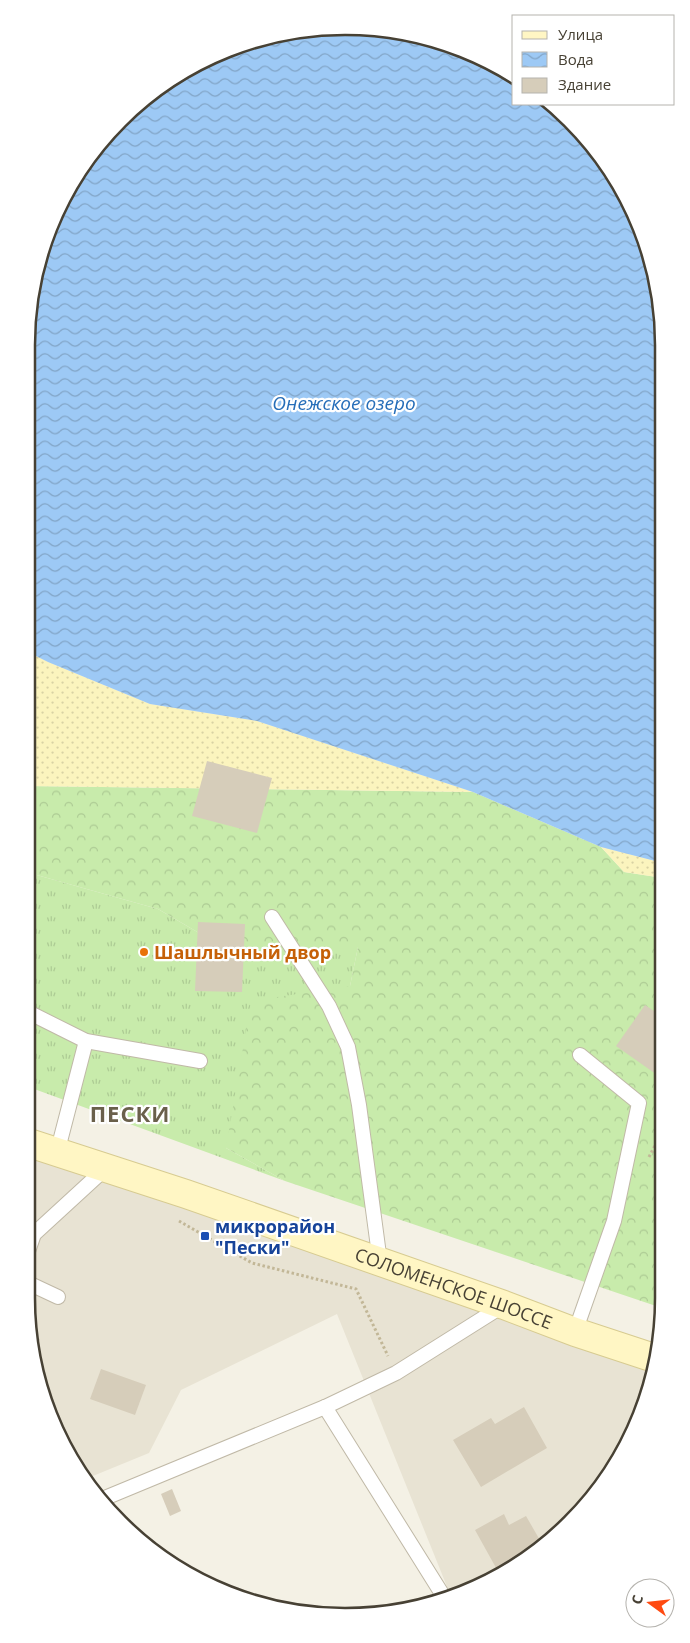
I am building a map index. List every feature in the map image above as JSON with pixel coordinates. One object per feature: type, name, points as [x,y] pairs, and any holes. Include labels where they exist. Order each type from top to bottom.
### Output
[{"type":"main road","name":"СОЛОМЕНСКОЕ ШОССЕ","points":[[35,1145],[186,1194],[504,1305],[575,1332],[649,1356]]},
{"type":"lane","points":[[272,917],[329,1006],[348,1047],[359,1105],[380,1262]]},
{"type":"lane","points":[[35,1015],[86,1040],[200,1061]]},
{"type":"lane","points":[[57,1153],[86,1040]]},
{"type":"lane","points":[[575,1332],[614,1221],[639,1103],[580,1055]]},
{"type":"lane","points":[[35,1233],[106,1167]]},
{"type":"lane","points":[[35,1286],[58,1297]]},
{"type":"lane","points":[[108,1497],[326,1407],[396,1372],[504,1305]]},
{"type":"lane","points":[[326,1407],[441,1593]]},
{"type":"path","points":[[186,1194],[178,1220],[252,1263],[356,1289],[396,1372]]},
{"type":"shaded area","points":[[35,1154],[648,1361],[639,1398],[623,1435],[603,1470],[578,1502],[549,1531],[517,1556],[482,1576],[449,1590],[337,1314],[181,1390],[149,1453],[92,1477],[67,1435],[51,1398],[41,1358],[36,1318]]},
{"type":"green space","points":[[35,786],[473,792],[601,847],[624,872],[655,877],[655,1306],[285,1181],[226,1148],[251,1001],[350,986],[358,947],[223,947],[158,909],[35,875]]},
{"type":"green space","points":[[35,875],[158,909],[223,947],[358,947],[350,986],[226,1148],[285,1181],[35,1089]]},
{"type":"sand","points":[[35,656],[150,704],[257,721],[473,792],[35,786]]},
{"type":"sand","points":[[601,847],[655,861],[655,877],[624,872]]},
{"type":"water","name":"Онежское озеро","points":[[345,35],[405,41],[445,51],[482,67],[512,84],[512,105],[541,105],[564,126],[591,156],[623,208],[639,245],[652,305],[655,345],[655,861],[601,847],[473,792],[257,721],[150,704],[35,656],[35,345],[38,305],[51,245],[67,208],[99,156],[126,126],[156,99],[173,87],[208,67],[245,51],[285,41]]},
{"type":"building","points":[[207,761],[272,778],[257,833],[192,816]]},
{"type":"building","points":[[198,922],[245,924],[242,992],[195,991]]},
{"type":"building","points":[[645,1005],[655,1012],[655,1073],[616,1046]]},
{"type":"building","points":[[101,1369],[146,1385],[135,1415],[90,1399]]},
{"type":"building","points":[[524,1407],[547,1448],[481,1487],[453,1440],[491,1418],[495,1424]]},
{"type":"building","points":[[172,1489],[181,1511],[170,1516],[161,1494]]},
{"type":"building","points":[[504,1514],[509,1525],[526,1516],[539,1539],[496,1568],[475,1530]]},
{"type":"place","name":"Шашлычный двор","points":[[144,952]]},
{"type":"place","name":"микрорайон \"Пески\"","points":[[205,1236]]},
{"type":"district","name":"ПЕСКИ","points":[[130,1113]]}]
